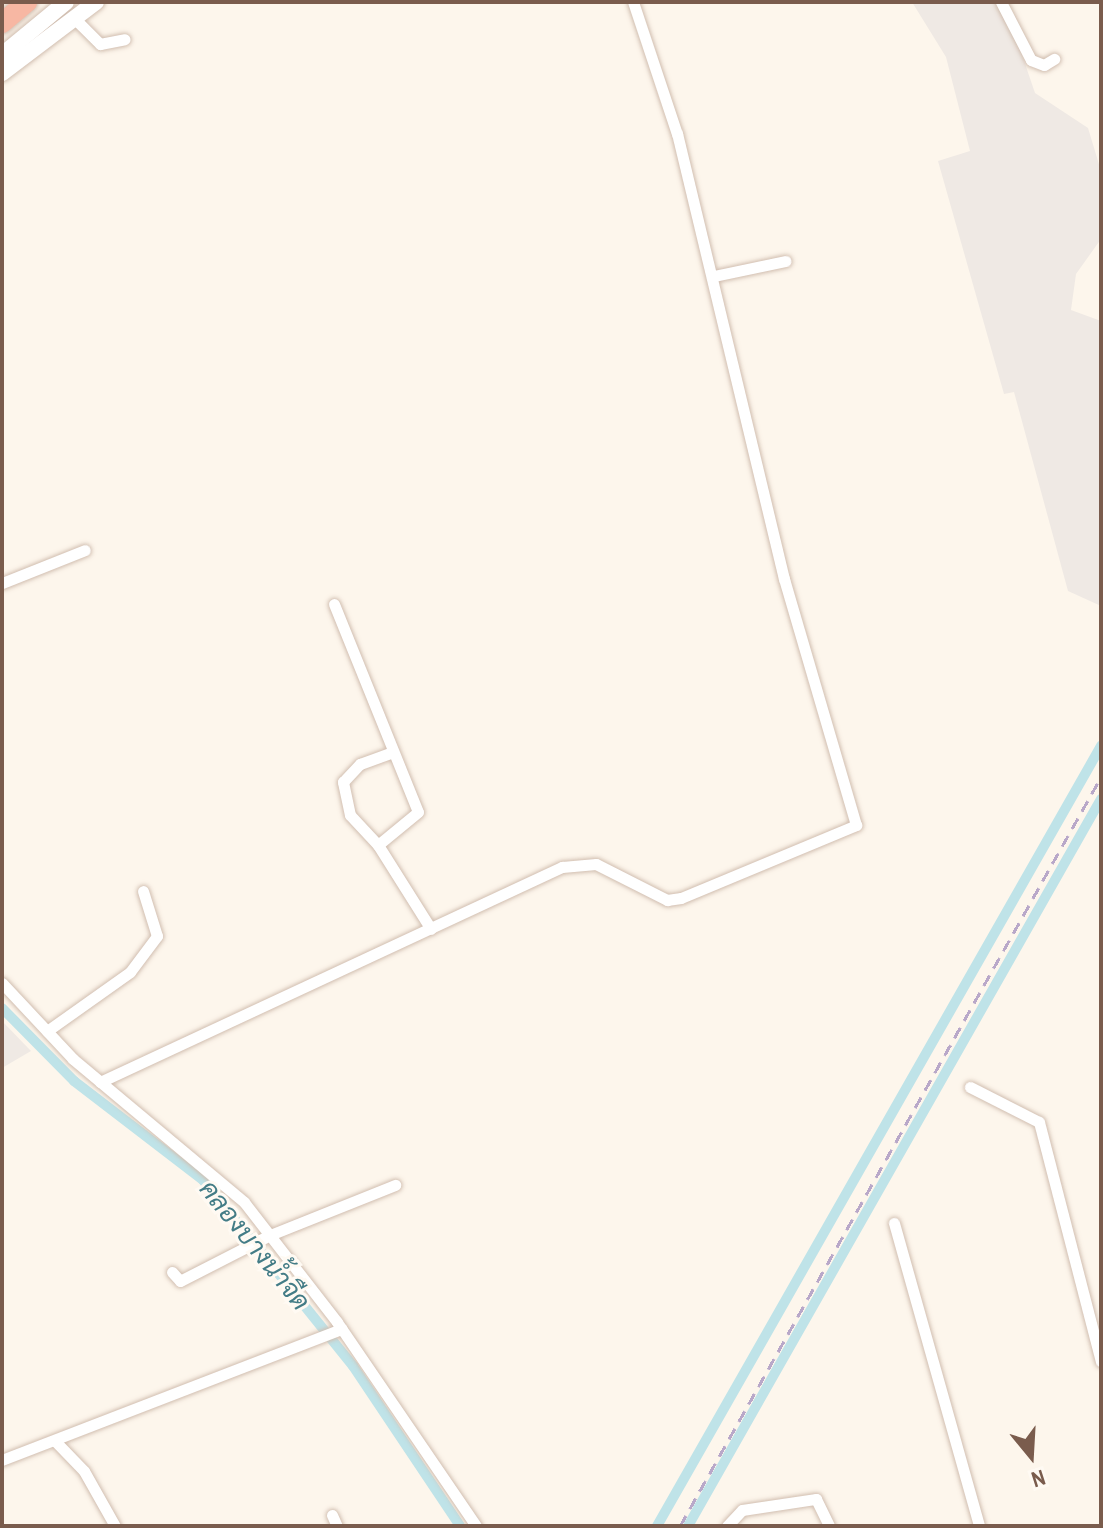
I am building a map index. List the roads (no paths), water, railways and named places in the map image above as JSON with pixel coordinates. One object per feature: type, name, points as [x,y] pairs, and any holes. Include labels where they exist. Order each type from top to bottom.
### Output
[{"type":"highway","points":[[2,23],[27,2]]},
{"type":"main road","points":[[2,55],[66,2]]},
{"type":"main road","points":[[2,73],[96,2]]},
{"type":"street","points":[[100,1082],[579,863],[619,871],[667,900],[681,898],[856,825],[784,579],[714,276],[633,2]]},
{"type":"street","points":[[1001,2],[1031,60],[1044,65],[1054,59]]},
{"type":"street","points":[[74,18],[100,44],[125,39]]},
{"type":"street","points":[[714,276],[785,261]]},
{"type":"street","points":[[2,583],[85,550]]},
{"type":"street","points":[[334,604],[418,812],[378,845]]},
{"type":"street","points":[[393,752],[360,764],[343,782],[350,815],[378,845],[431,929]]},
{"type":"street","points":[[47,1031],[130,972],[158,935],[143,891]]},
{"type":"street","points":[[2,983],[100,1082],[220,1177],[340,1331],[476,1526]]},
{"type":"street","points":[[970,1087],[1039,1122],[1101,1361]]},
{"type":"street","points":[[172,1272],[180,1281],[267,1237],[395,1185]]},
{"type":"street","points":[[894,1223],[979,1526]]},
{"type":"street","points":[[2,1460],[56,1442],[340,1331]]},
{"type":"street","points":[[56,1442],[84,1471],[115,1526]]},
{"type":"street","points":[[727,1526],[742,1510],[816,1499],[829,1526]]},
{"type":"waterway","points":[[657,1526],[1101,746]]},
{"type":"waterway","points":[[688,1526],[1101,799]]},
{"type":"waterway","name":"คลองบางน้ำจืด","points":[[2,1008],[74,1081],[203,1180],[353,1366],[460,1526]]},
{"type":"railway","points":[[680,1526],[1101,777]]}]
